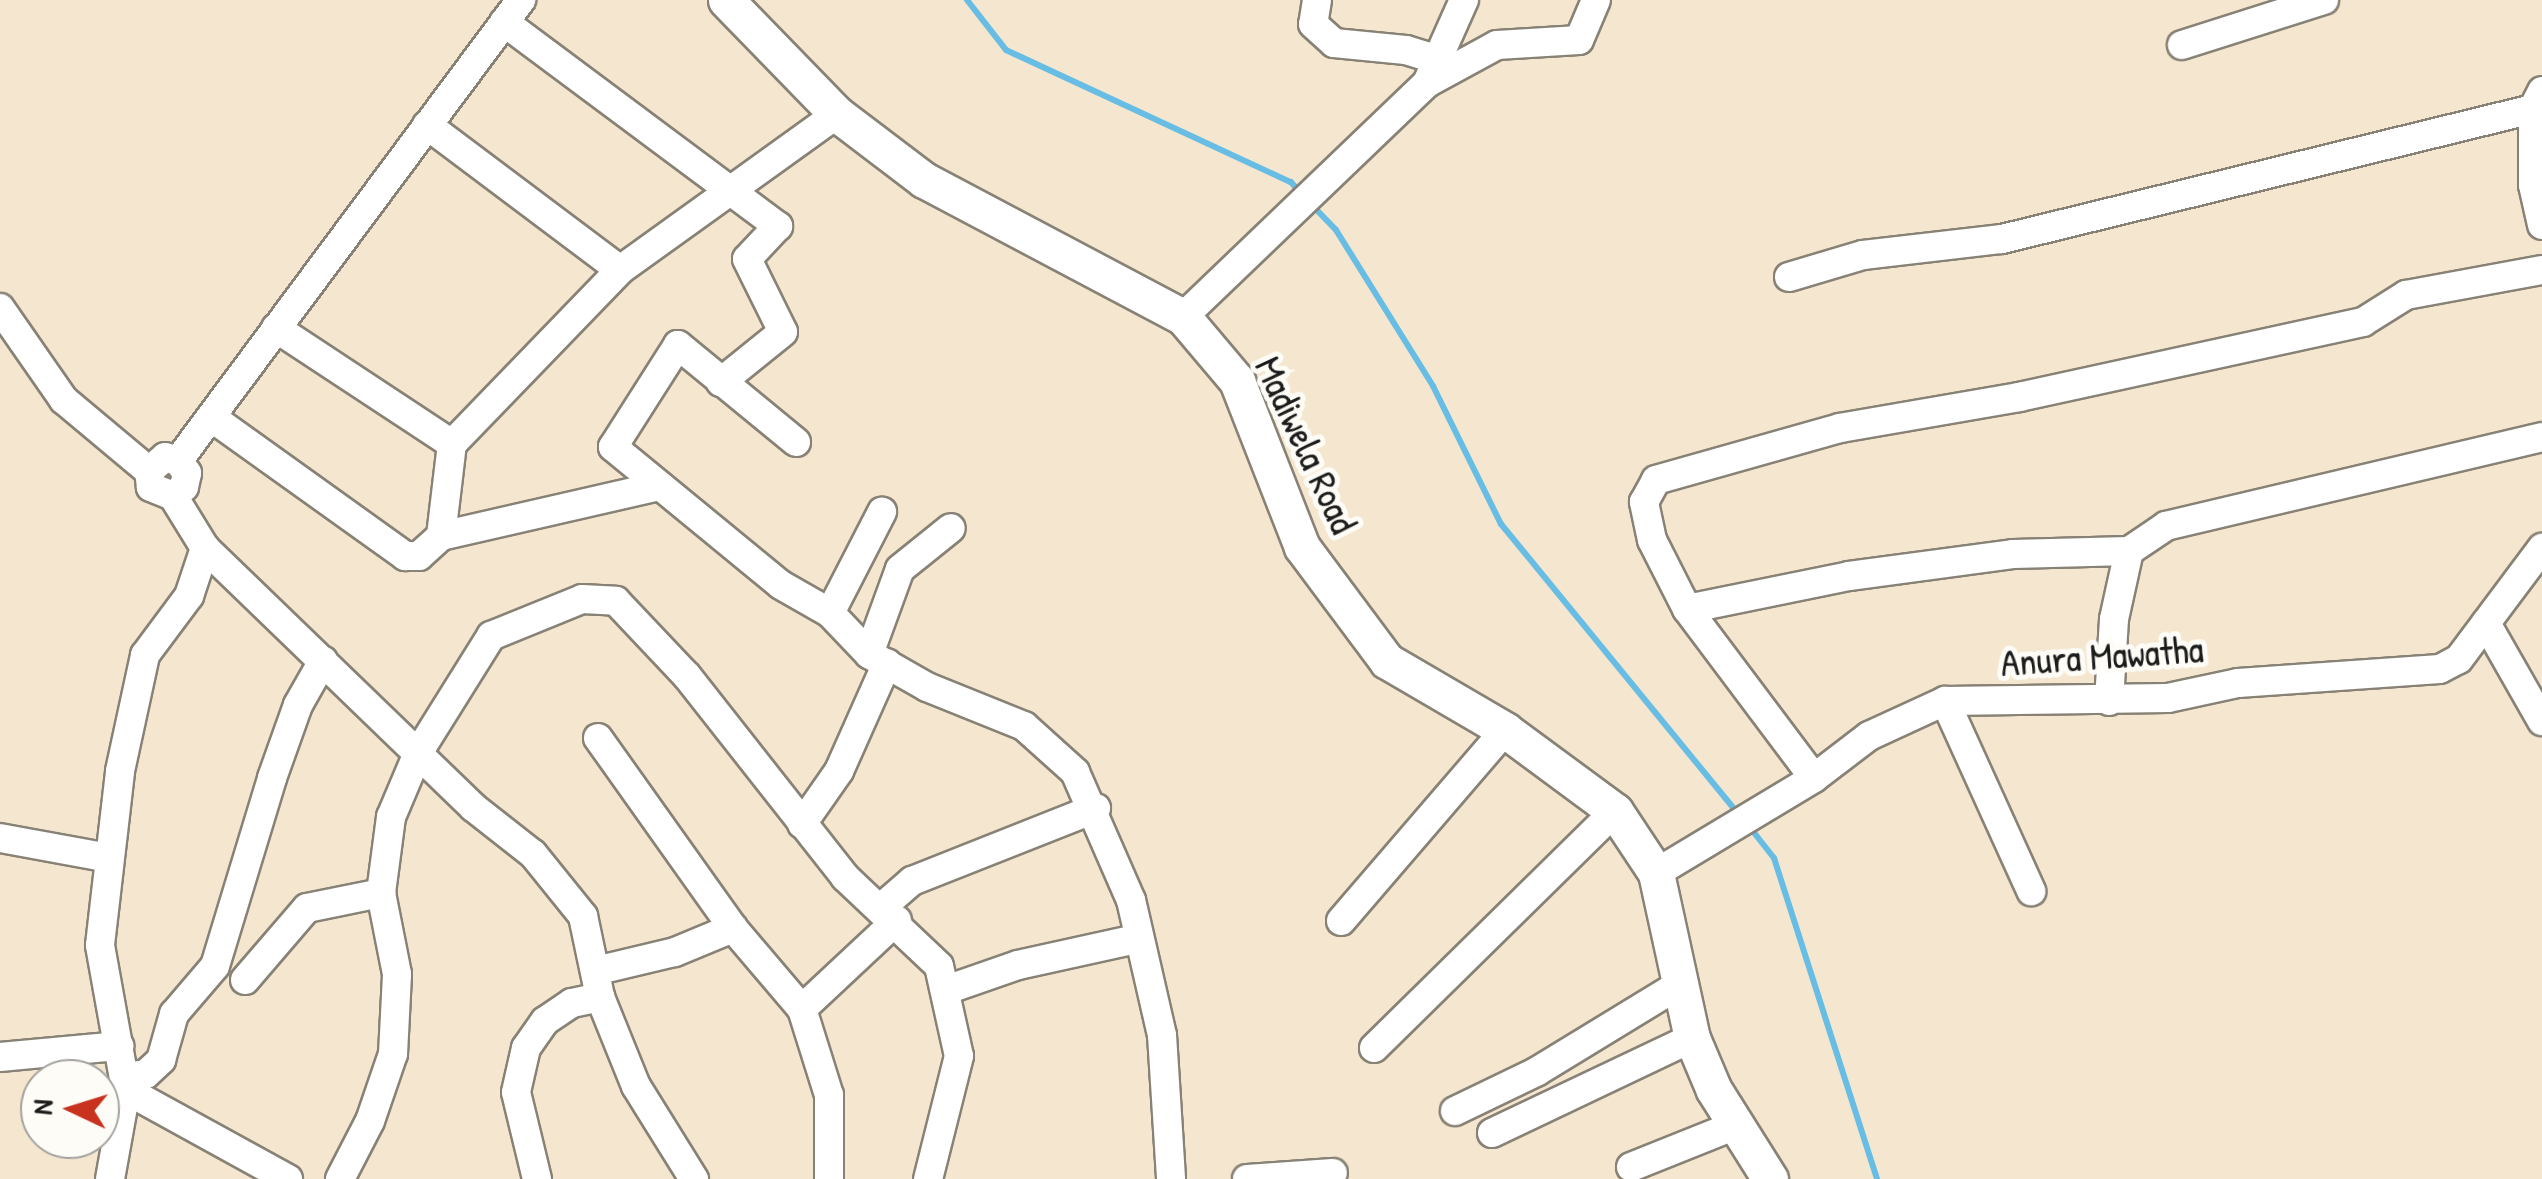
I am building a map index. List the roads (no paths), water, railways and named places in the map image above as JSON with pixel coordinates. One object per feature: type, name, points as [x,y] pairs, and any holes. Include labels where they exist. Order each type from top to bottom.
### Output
[{"type":"main road","name":"Madiwela Road","points":[[726,0],[838,114],[924,180],[1183,318],[1237,381],[1302,547],[1387,662],[1505,730],[1616,811],[1656,873],[1692,1038],[1736,1126],[1770,1179]]},
{"type":"street","points":[[1317,0],[1314,24],[1334,43],[1406,50],[1434,72]]},
{"type":"street","points":[[1434,72],[1464,0]]},
{"type":"street","points":[[1183,318],[1434,72],[1497,44],[1579,40],[1596,0]]},
{"type":"street","points":[[2182,45],[2324,0]]},
{"type":"street","points":[[178,461],[512,11],[732,195],[778,226],[747,259],[784,332],[722,382]]},
{"type":"street","points":[[1789,278],[1863,254],[2002,239],[2538,100],[2532,185],[2542,225]]},
{"type":"street","points":[[442,536],[452,444],[620,270],[732,195],[838,114]]},
{"type":"street","points":[[426,125],[620,270]]},
{"type":"street","points":[[1814,778],[1686,609],[1652,540],[1644,502],[1656,480],[1840,428],[2019,397],[2363,322],[2406,295],[2542,270]]},
{"type":"street","points":[[0,308],[64,400],[149,471],[156,493],[173,496],[205,548],[418,753],[533,854],[583,916],[597,984],[636,1086],[694,1179]]},
{"type":"street","points":[[276,328],[452,444]]},
{"type":"street","points":[[796,442],[678,345],[613,447],[781,584],[830,613],[878,658],[927,687],[1024,726],[1075,772],[1096,808],[1131,900],[1136,939],[1162,1035],[1171,1179]]},
{"type":"street","points":[[211,417],[405,556],[419,556],[442,536],[659,486]]},
{"type":"street","points":[[1686,609],[1848,576],[2014,554],[2129,552],[2166,526],[2542,437]]},
{"type":"street","points":[[149,471],[158,460],[178,461]]},
{"type":"street","points":[[173,496],[187,480],[178,461]]},
{"type":"street","points":[[830,613],[882,512]]},
{"type":"street","points":[[802,824],[839,772],[878,658],[900,569],[951,528]]},
{"type":"street","points":[[110,1179],[126,1084],[100,945],[109,858],[145,655],[188,596],[205,548]]},
{"type":"street","name":"Anura Mawatha","points":[[1656,873],[1814,778],[1869,736],[1945,702],[2109,701],[2238,683],[2440,669],[2459,659],[2542,548]]},
{"type":"street","points":[[2109,701],[2114,619],[2129,552]]},
{"type":"street","points":[[340,1179],[370,1121],[392,1054],[397,974],[381,893],[390,817],[418,753],[490,636],[582,599],[616,601],[686,676],[845,877],[889,914],[939,966],[949,989],[959,1056],[928,1179]]},
{"type":"street","points":[[2486,623],[2542,720]]},
{"type":"street","points":[[126,1084],[146,1074],[160,1060],[174,1014],[214,966],[278,760],[323,661]]},
{"type":"street","points":[[1945,702],[2031,890]]},
{"type":"street","points":[[1341,922],[1505,730]]},
{"type":"street","points":[[598,738],[733,928],[802,1009],[829,1095],[829,1179]]},
{"type":"street","points":[[802,1009],[889,914],[912,881],[1096,808]]},
{"type":"street","points":[[1374,1048],[1616,811]]},
{"type":"street","points":[[0,838],[109,858]]},
{"type":"street","points":[[245,980],[307,908],[381,893]]},
{"type":"street","points":[[537,1179],[516,1092],[526,1048],[545,1020],[597,984],[733,928]]},
{"type":"street","points":[[949,989],[1018,965],[1136,939]]},
{"type":"street","points":[[1455,1110],[1536,1072],[1680,984]]},
{"type":"street","points":[[1492,1133],[1692,1038]]},
{"type":"street","points":[[0,1057],[119,1046]]},
{"type":"street","points":[[126,1084],[288,1179]]},
{"type":"street","points":[[1630,1167],[1736,1126]]},
{"type":"street","points":[[1247,1179],[1332,1173]]},
{"type":"waterway","points":[[967,0],[1006,50],[1291,182],[1301,194]]},
{"type":"waterway","points":[[1310,203],[1336,230],[1433,386],[1501,524],[1740,816]]},
{"type":"waterway","points":[[1748,825],[1774,858],[1877,1179]]}]
